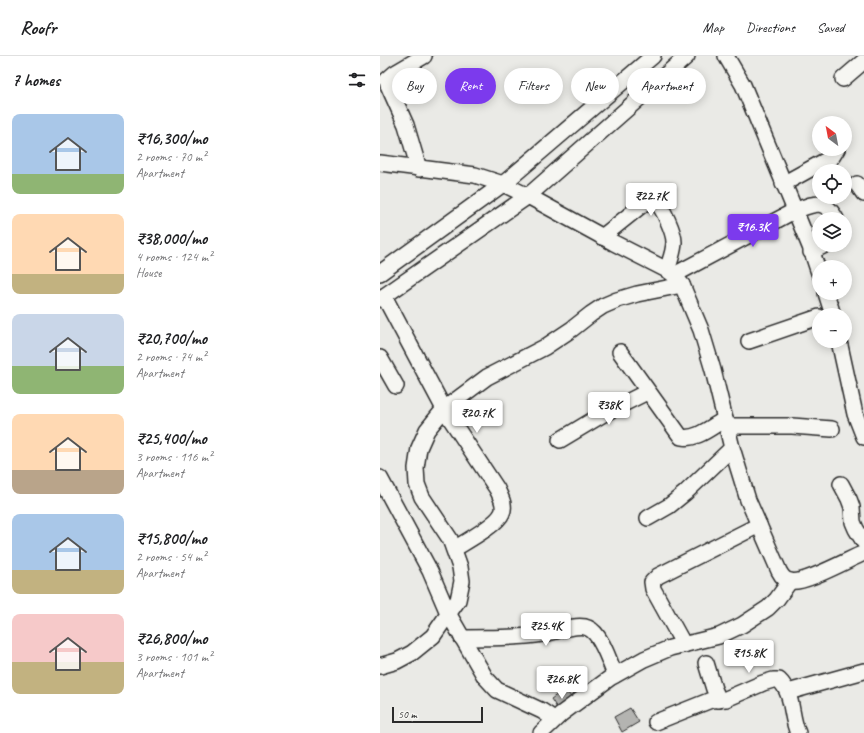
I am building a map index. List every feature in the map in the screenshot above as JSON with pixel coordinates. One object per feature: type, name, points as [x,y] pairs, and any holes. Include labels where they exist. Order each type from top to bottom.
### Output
[{"type":"street","points":[[419,169],[406,125],[388,86],[387,80],[424,56]]},
{"type":"street","points":[[380,273],[503,184],[653,56]]},
{"type":"street","points":[[454,549],[496,522],[502,513],[503,502],[497,489],[444,409],[382,298],[528,196],[687,56]]},
{"type":"street","points":[[726,56],[743,85],[815,260]]},
{"type":"street","points":[[843,79],[864,61]]},
{"type":"street","points":[[783,184],[833,156]]},
{"type":"street","points":[[380,163],[475,175],[503,184],[528,196],[675,277]]},
{"type":"street","points":[[602,237],[642,205],[648,202],[655,202],[664,212],[674,237],[673,250],[675,277],[701,330],[732,448],[748,500],[782,576],[790,581],[802,581],[864,553]]},
{"type":"street","points":[[380,666],[397,661],[433,636],[458,600],[462,581],[460,567],[454,549],[450,539],[422,497],[417,484],[416,468],[418,448],[426,430],[444,409],[487,377],[545,347],[604,306],[617,300],[638,294],[675,277],[794,211],[813,204],[821,204],[832,212]]},
{"type":"street","points":[[749,341],[812,320]]},
{"type":"street","points":[[841,348],[855,414],[864,437]]},
{"type":"street","points":[[620,352],[647,392],[681,437],[688,439],[696,437],[725,422],[832,429]]},
{"type":"street","points":[[380,358],[396,386]]},
{"type":"street","points":[[560,440],[605,413],[647,392]]},
{"type":"street","points":[[648,518],[669,506],[685,493],[732,448]]},
{"type":"street","points":[[380,478],[430,571],[448,613],[485,678],[497,690],[542,711],[554,720]]},
{"type":"street","points":[[841,484],[852,506],[853,522],[864,542]]},
{"type":"street","points":[[684,645],[653,589],[652,582],[658,576],[759,525]]},
{"type":"street","points":[[541,733],[554,720],[616,675],[670,648],[719,636],[742,625],[768,608],[777,599],[790,581]]},
{"type":"street","points":[[462,638],[540,634],[578,627],[588,627],[599,638],[616,675]]},
{"type":"street","points":[[706,663],[714,689],[720,700]]},
{"type":"street","points":[[788,692],[864,671]]},
{"type":"street","points":[[656,722],[712,700],[726,699],[763,683],[779,680],[788,692],[798,733]]},
{"type":"building","points":[[565,689],[574,701],[559,711],[551,699]]},
{"type":"building","points":[[630,708],[639,722],[622,732],[614,717]]}]
